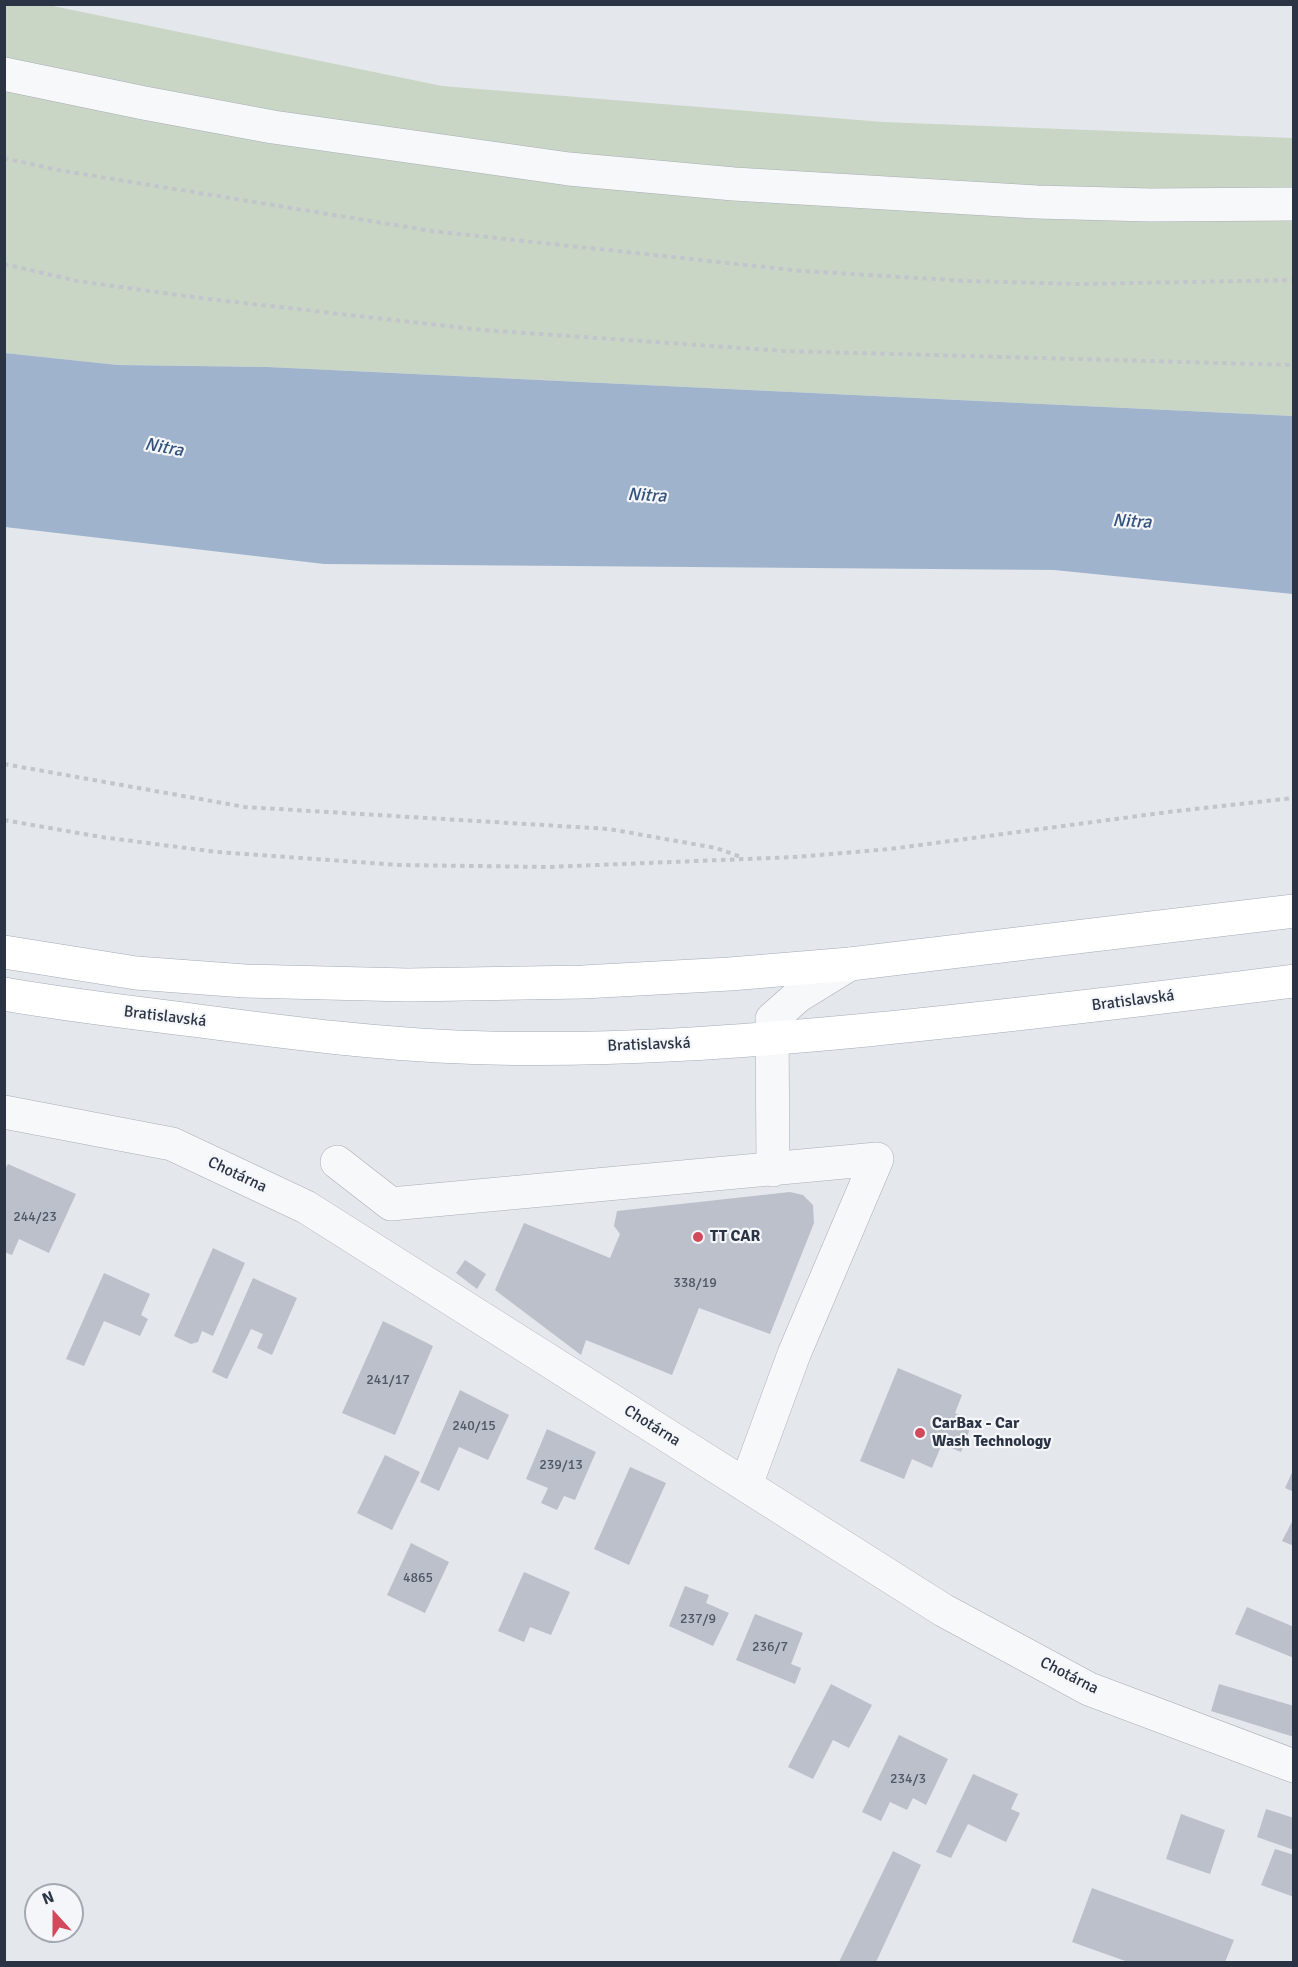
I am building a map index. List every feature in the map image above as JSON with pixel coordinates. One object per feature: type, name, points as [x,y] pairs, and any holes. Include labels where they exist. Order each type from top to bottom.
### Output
[{"type":"main road","points":[[4,952],[136,973],[245,981],[408,985],[583,982],[730,974],[850,964],[1293,911]]},
{"type":"main road","name":"Bratislavská","points":[[4,994],[235,1026],[409,1045],[492,1048],[679,1045],[772,1039],[996,1017],[1293,981]]},
{"type":"street","points":[[4,74],[144,103],[273,126],[569,169],[734,184],[1038,202],[1150,205],[1293,204]]},
{"type":"street","points":[[773,1170],[772,1019],[798,996],[850,964]]},
{"type":"street","name":"Chotárna","points":[[4,1112],[172,1144],[306,1207],[943,1610],[1089,1689],[1293,1766]]},
{"type":"street","points":[[337,1162],[392,1204],[877,1159],[794,1354],[746,1485]]},
{"type":"path","points":[[4,158],[58,170],[432,231],[802,271],[968,281],[1078,284],[1293,280]]},
{"type":"path","points":[[4,264],[77,281],[208,299],[482,330],[785,351],[1293,365]]},
{"type":"path","points":[[4,764],[245,807],[609,829],[716,848],[745,858]]},
{"type":"path","points":[[4,820],[101,837],[217,852],[399,865],[548,867],[745,858],[795,858],[890,849],[1293,798]]},
{"type":"green space","points":[[4,5],[48,5],[442,86],[883,122],[1293,138],[1293,416],[268,367],[118,365],[5,353]]},
{"type":"water","name":"Nitra","points":[[5,353],[118,365],[268,367],[1293,416],[1293,594],[1054,570],[324,564],[5,527]]},
{"type":"building","points":[[8,1164],[76,1194],[49,1253],[19,1239],[12,1255],[4,1252],[4,1171]]},
{"type":"building","points":[[790,1192],[803,1195],[813,1205],[814,1223],[770,1334],[699,1308],[672,1375],[586,1340],[581,1355],[495,1290],[524,1223],[610,1258],[620,1234],[614,1226],[617,1211]]},
{"type":"building","points":[[213,1248],[245,1263],[213,1336],[202,1331],[198,1342],[191,1344],[174,1336]]},
{"type":"building","points":[[465,1260],[486,1274],[477,1289],[456,1273]]},
{"type":"building","points":[[104,1273],[150,1294],[141,1315],[148,1319],[140,1336],[104,1321],[84,1366],[66,1359]]},
{"type":"building","points":[[253,1278],[297,1298],[272,1355],[257,1348],[263,1334],[251,1329],[227,1379],[212,1372]]},
{"type":"building","points":[[383,1321],[433,1346],[395,1435],[342,1413]]},
{"type":"building","name":"CarBax - Car Wash Technology","points":[[898,1368],[962,1395],[955,1413],[973,1421],[961,1452],[942,1444],[932,1468],[912,1459],[904,1479],[860,1461]]},
{"type":"building","points":[[460,1390],[509,1415],[488,1460],[459,1447],[439,1491],[420,1482]]},
{"type":"building","points":[[547,1429],[596,1452],[575,1500],[564,1496],[557,1510],[541,1503],[548,1488],[526,1479]]},
{"type":"building","points":[[385,1455],[420,1472],[392,1530],[357,1513]]},
{"type":"building","points":[[630,1467],[666,1483],[629,1565],[594,1549]]},
{"type":"building","points":[[1294,1468],[1294,1492],[1285,1488]]},
{"type":"building","points":[[1294,1518],[1294,1546],[1282,1541]]},
{"type":"building","points":[[411,1543],[449,1562],[425,1613],[387,1595]]},
{"type":"building","points":[[524,1572],[570,1592],[551,1635],[530,1627],[524,1642],[498,1631]]},
{"type":"building","points":[[685,1586],[709,1595],[706,1603],[729,1613],[713,1646],[669,1626]]},
{"type":"building","points":[[1247,1607],[1294,1627],[1294,1658],[1235,1634]]},
{"type":"building","points":[[755,1614],[803,1633],[791,1664],[801,1668],[795,1684],[736,1660]]},
{"type":"building","points":[[831,1684],[872,1705],[849,1748],[833,1740],[813,1779],[788,1767]]},
{"type":"building","points":[[1219,1684],[1294,1706],[1294,1737],[1211,1711]]},
{"type":"building","points":[[899,1735],[948,1759],[926,1805],[913,1798],[907,1810],[890,1802],[881,1821],[862,1812]]},
{"type":"building","points":[[973,1774],[1018,1794],[1011,1809],[1020,1813],[1006,1842],[968,1824],[951,1858],[936,1852]]},
{"type":"building","points":[[1266,1809],[1294,1818],[1294,1850],[1257,1837]]},
{"type":"building","points":[[1181,1814],[1225,1830],[1210,1874],[1166,1859]]},
{"type":"building","points":[[1275,1849],[1294,1855],[1294,1897],[1261,1885]]},
{"type":"building","points":[[893,1851],[921,1865],[876,1962],[839,1962]]},
{"type":"building","points":[[1092,1888],[1234,1940],[1225,1962],[1128,1962],[1072,1942]]},
{"type":"place","name":"TT CAR","points":[[698,1237]]},
{"type":"place","name":"CarBax - Car Wash Technology","points":[[920,1433]]}]
